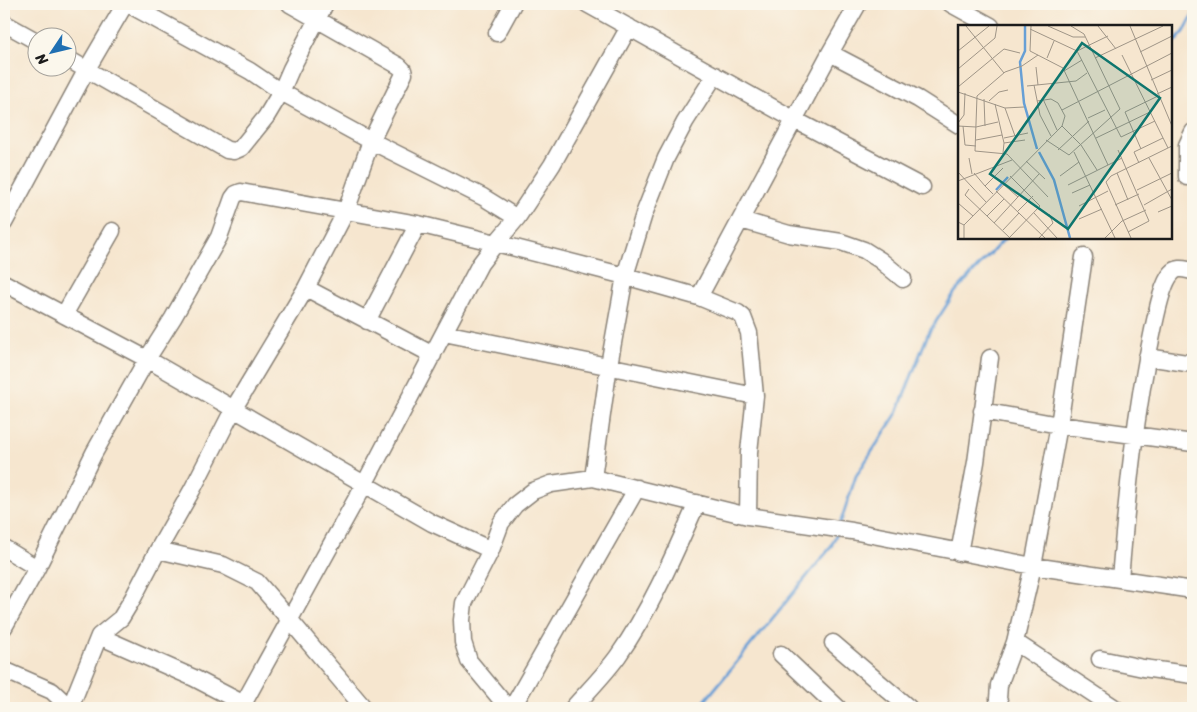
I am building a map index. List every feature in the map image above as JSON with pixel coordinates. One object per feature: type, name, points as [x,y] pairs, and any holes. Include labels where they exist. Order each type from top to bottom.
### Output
[{"type":"street","points":[[4,223],[86,69],[126,4],[250,71],[281,92],[371,141],[483,196],[517,218]]},
{"type":"street","points":[[4,670],[52,691],[70,708],[99,636],[121,618],[192,490],[234,408],[306,288],[346,211],[371,141],[404,74],[403,70],[290,4]]},
{"type":"street","points":[[78,64],[227,150],[234,151],[241,148],[266,117],[281,92],[325,4]]},
{"type":"street","points":[[497,33],[513,4]]},
{"type":"street","points":[[587,4],[795,120],[922,187]]},
{"type":"street","points":[[699,297],[830,52],[858,4]]},
{"type":"street","points":[[951,4],[989,25]]},
{"type":"street","points":[[4,23],[28,36]]},
{"type":"street","points":[[99,636],[194,678],[243,706],[365,483],[480,264],[517,218],[552,166],[629,27]]},
{"type":"street","points":[[830,52],[918,99],[958,124]]},
{"type":"street","points":[[593,478],[608,365],[625,276],[644,214],[666,158],[685,122],[715,76]]},
{"type":"street","points":[[1187,177],[1187,146],[1193,132]]},
{"type":"street","points":[[4,626],[37,568],[94,453],[219,237],[233,198],[241,192],[418,224],[625,276],[699,297],[738,313],[743,317],[749,333],[755,396],[749,452],[748,516]]},
{"type":"street","points":[[741,220],[789,234],[849,244],[864,250],[880,260],[903,279]]},
{"type":"street","points":[[367,321],[418,224]]},
{"type":"street","points":[[64,315],[112,231]]},
{"type":"street","points":[[1002,708],[998,699],[999,685],[1015,642],[1033,566],[1059,425],[1084,257]]},
{"type":"street","points":[[1120,579],[1135,436],[1147,357],[1157,308],[1172,272],[1178,268],[1193,271]]},
{"type":"street","points":[[4,283],[147,359],[432,523],[491,550]]},
{"type":"street","points":[[306,288],[433,355]]},
{"type":"street","points":[[444,333],[755,396]]},
{"type":"street","points":[[1147,357],[1193,364]]},
{"type":"street","points":[[959,553],[976,462],[990,358]]},
{"type":"street","points":[[982,411],[1059,425],[1193,442]]},
{"type":"street","points":[[508,708],[469,661],[463,642],[462,620],[464,603],[491,550],[501,524],[515,505],[532,491],[551,484],[593,478],[748,516],[852,531],[1033,566],[1193,590]]},
{"type":"street","points":[[512,708],[636,488]]},
{"type":"street","points":[[573,708],[618,656],[646,611],[672,560],[697,503]]},
{"type":"street","points":[[4,548],[37,568]]},
{"type":"street","points":[[158,550],[223,565],[257,582],[364,708]]},
{"type":"street","points":[[1015,642],[1115,708]]},
{"type":"street","points":[[833,643],[909,708]]},
{"type":"street","points":[[781,654],[838,708]]},
{"type":"street","points":[[1100,659],[1143,668],[1193,675]]},
{"type":"waterway","points":[[1172,45],[1184,32],[1193,15]]},
{"type":"waterway","points":[[840,524],[856,476],[897,413],[928,334],[955,292],[1004,239]]},
{"type":"waterway","points":[[699,708],[831,547],[836,535]]}]
